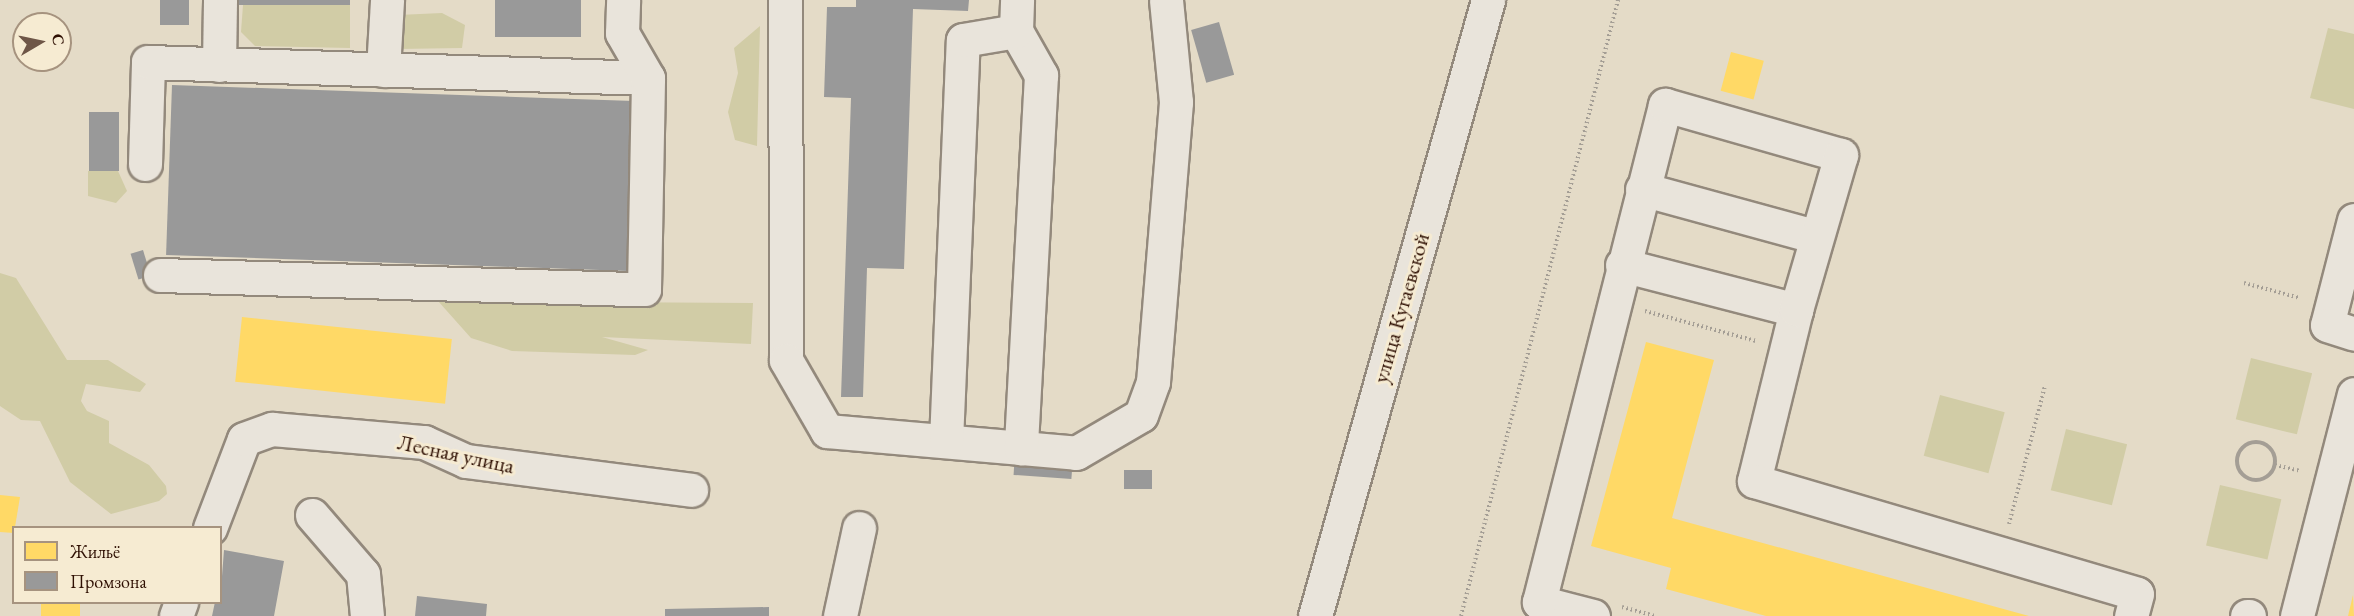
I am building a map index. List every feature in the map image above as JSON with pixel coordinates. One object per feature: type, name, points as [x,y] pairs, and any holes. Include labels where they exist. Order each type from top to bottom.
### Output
[{"type":"street","points":[[219,65],[220,0]]},
{"type":"street","points":[[383,70],[387,0]]},
{"type":"street","points":[[160,275],[644,289],[648,78],[622,33],[623,0]]},
{"type":"street","points":[[785,0],[786,360],[827,431],[1076,453],[1141,415],[1153,382],[1176,102],[1166,0]]},
{"type":"street","name":"улица Кугаевской","points":[[1315,616],[1488,0]]},
{"type":"street","points":[[946,441],[963,40],[1016,15],[1041,75],[1021,448]]},
{"type":"street","points":[[145,164],[148,62],[648,78]]},
{"type":"street","points":[[1593,616],[1539,602],[1622,265],[1665,105],[1841,155],[1796,310],[1754,481],[2137,594],[2132,616]]},
{"type":"street","points":[[1642,189],[1817,237]]},
{"type":"street","points":[[2354,220],[2327,325],[2354,334]]},
{"type":"street","points":[[1622,265],[1796,310]]},
{"type":"street","points":[[2297,616],[2354,393]]},
{"type":"street","name":"Лесная улица","points":[[211,526],[244,439],[272,429],[424,442],[466,461],[691,490]]},
{"type":"street","points":[[312,515],[363,574],[367,616]]},
{"type":"street","points":[[840,616],[859,528]]},
{"type":"path","points":[[1461,616],[1618,0]]},
{"type":"path","points":[[2244,283],[2332,306]]},
{"type":"path","points":[[2001,554],[2044,386]]},
{"type":"path","points":[[2251,443],[2266,445],[2274,457],[2265,478],[2247,478],[2237,464],[2251,443]]},
{"type":"shaded area","points":[[243,5],[350,5],[350,48],[255,46],[241,32]]},
{"type":"shaded area","points":[[442,13],[465,25],[462,48],[398,49],[398,15]]},
{"type":"shaded area","points":[[760,26],[757,146],[735,140],[728,112],[738,73],[734,48]]},
{"type":"shaded area","points":[[2328,28],[2354,34],[2354,109],[2310,98]]},
{"type":"shaded area","points":[[88,171],[118,171],[127,191],[116,203],[88,196]]},
{"type":"shaded area","points":[[0,273],[16,278],[67,360],[108,360],[146,384],[140,392],[86,384],[81,401],[87,411],[109,421],[109,443],[149,465],[166,486],[167,494],[159,501],[111,514],[70,482],[40,421],[21,420],[0,406]]},
{"type":"shaded area","points":[[438,301],[753,303],[751,344],[602,337],[648,350],[635,355],[512,351],[471,338]]},
{"type":"shaded area","points":[[2251,358],[2312,373],[2297,434],[2236,419]]},
{"type":"shaded area","points":[[1940,395],[2005,412],[1988,473],[1924,456]]},
{"type":"shaded area","points":[[2066,429],[2127,444],[2112,505],[2051,490]]},
{"type":"shaded area","points":[[2220,485],[2281,499],[2267,560],[2206,545]]},
{"type":"building: Жильё","points":[[1731,52],[1764,61],[1753,99],[1721,91]]},
{"type":"building: Жильё","points":[[242,317],[452,339],[445,404],[235,382]]},
{"type":"building: Жильё","points":[[1646,342],[1714,360],[1672,518],[2029,616],[1766,616],[1666,589],[1671,568],[1591,546]]},
{"type":"building: Жильё","points":[[0,495],[20,497],[12,533],[0,532]]},
{"type":"building: Жильё","points":[[2353,595],[2354,616],[2348,616]]},
{"type":"building: Жильё","points":[[41,604],[80,604],[80,616],[41,616]]},
{"type":"building: Промзона","points":[[160,0],[189,0],[189,25],[160,25]]},
{"type":"building: Промзона","points":[[231,0],[350,0],[350,5],[231,5]]},
{"type":"building: Промзона","points":[[495,0],[581,0],[581,37],[495,37]]},
{"type":"building: Промзона","points":[[856,0],[969,0],[968,11],[913,9],[904,269],[867,268],[863,397],[841,397],[851,98],[824,97],[827,7],[856,7]]},
{"type":"building: Промзона","points":[[1219,22],[1234,75],[1206,83],[1191,30]]},
{"type":"building: Промзона","points":[[172,85],[634,101],[628,271],[166,255]]},
{"type":"building: Промзона","points":[[89,112],[119,112],[119,171],[89,171]]},
{"type":"building: Промзона","points":[[143,250],[151,276],[138,280],[131,254]]},
{"type":"building: Промзона","points":[[1015,454],[1073,458],[1071,479],[1014,475]]},
{"type":"building: Промзона","points":[[1124,470],[1152,470],[1152,489],[1124,489]]},
{"type":"building: Промзона","points":[[224,550],[284,561],[274,616],[212,616],[215,604],[222,604]]},
{"type":"building: Промзона","points":[[417,596],[487,604],[486,616],[415,616]]},
{"type":"building: Промзона","points":[[769,607],[769,616],[665,616],[665,609]]}]
